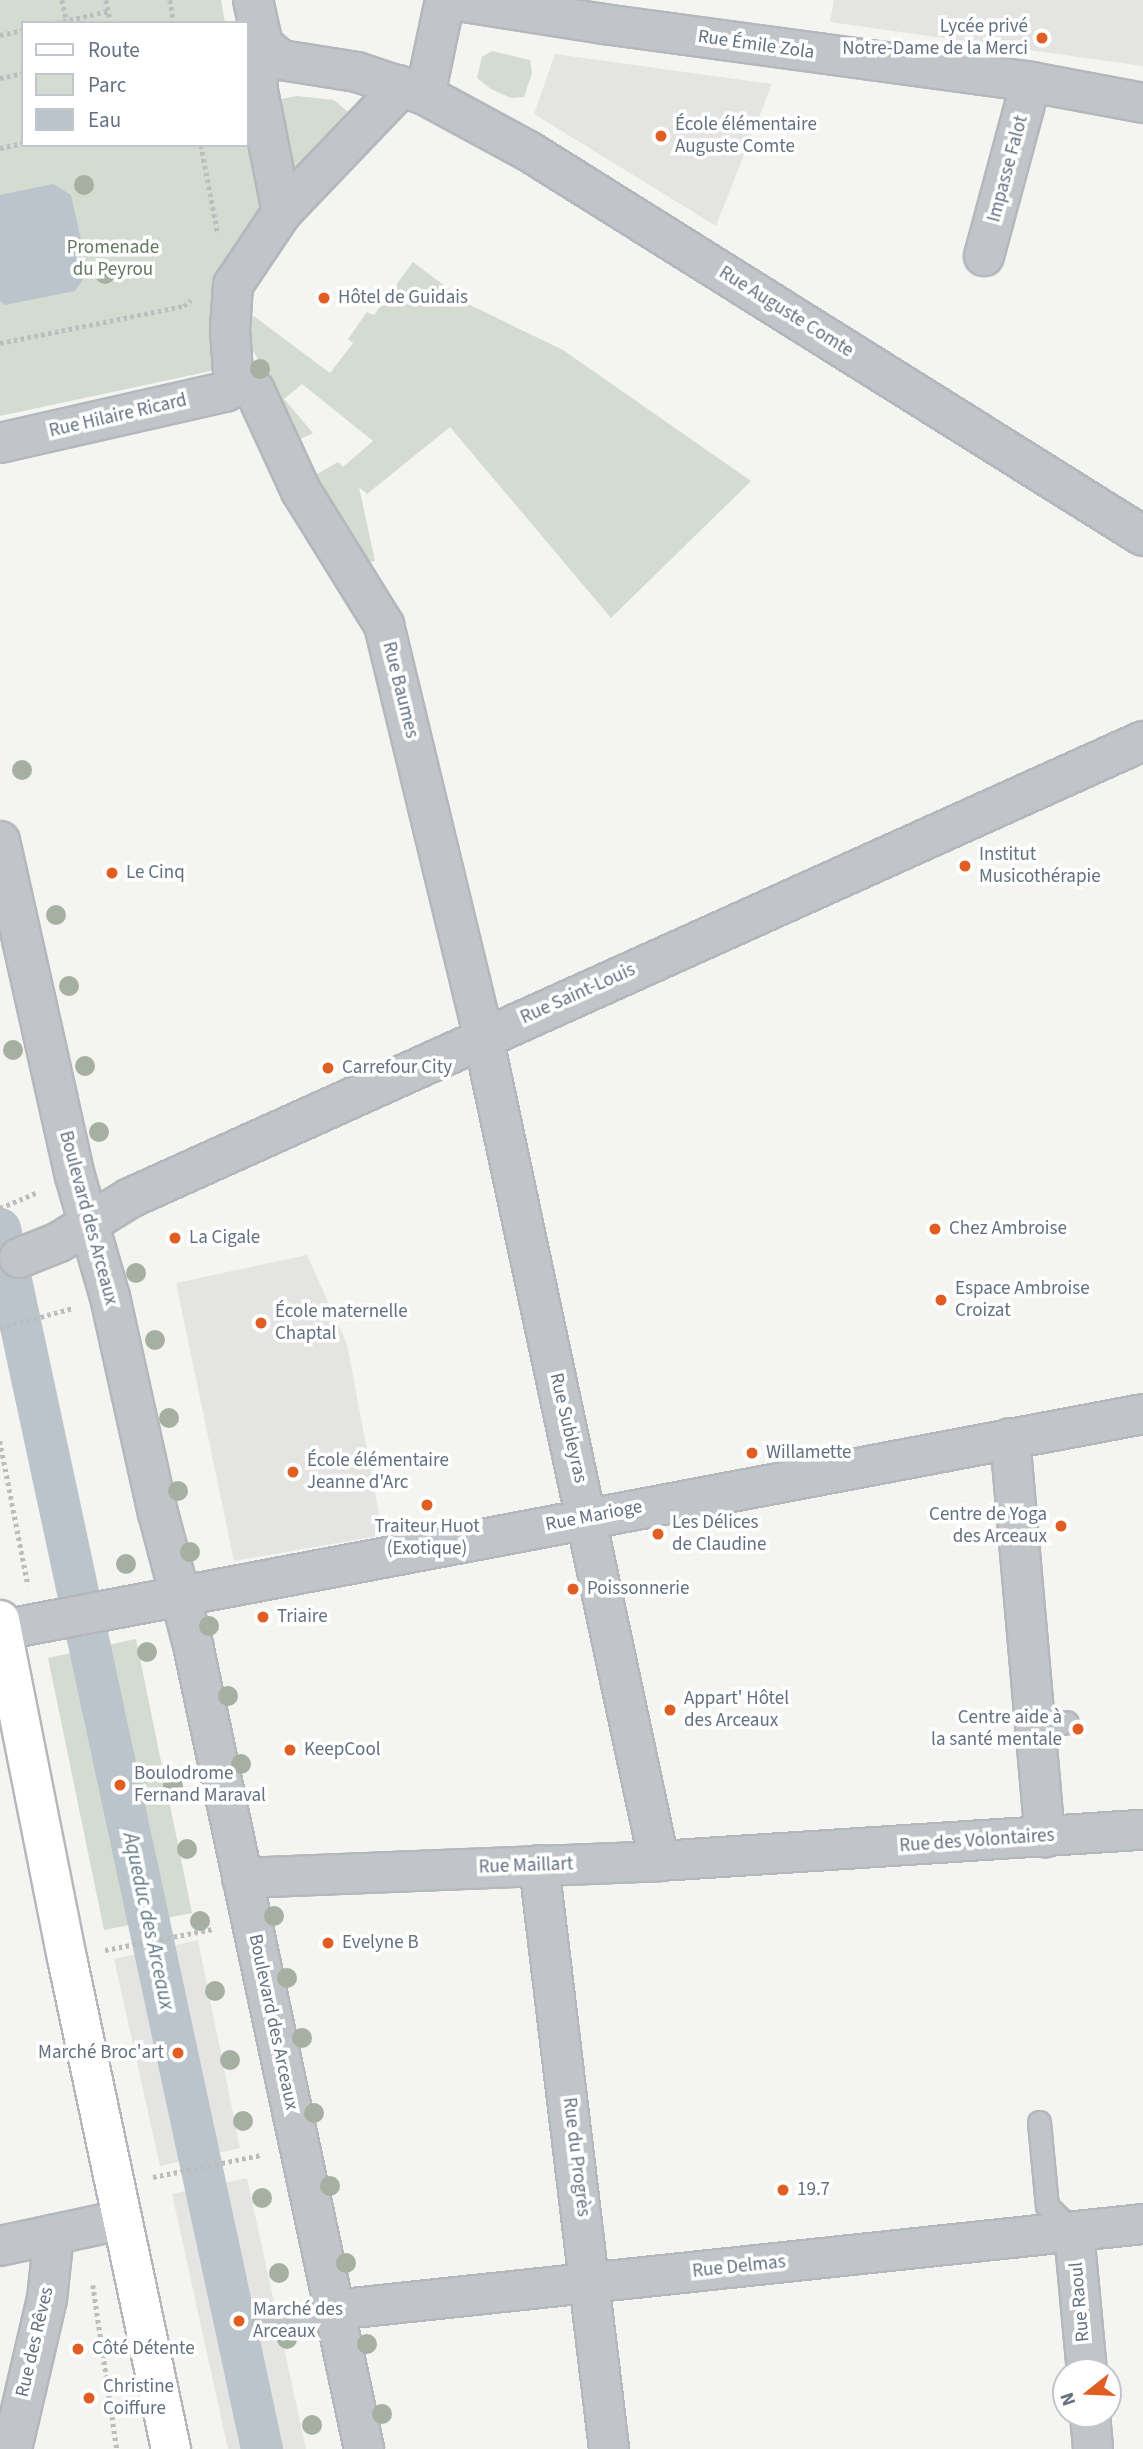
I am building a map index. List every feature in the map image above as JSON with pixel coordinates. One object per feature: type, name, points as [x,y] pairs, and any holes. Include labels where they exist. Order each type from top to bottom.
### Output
[{"type":"street","points":[[253,0],[263,45],[257,86],[282,212]]},
{"type":"street","points":[[234,384],[230,330],[233,285],[282,212],[393,96],[411,90],[444,0]]},
{"type":"street","name":"Rue Émile Zola","points":[[451,0],[1031,82],[1143,103]]},
{"type":"street","name":"Rue Auguste Comte","points":[[263,45],[281,60],[356,72],[411,90],[530,152],[1143,536]]},
{"type":"street","name":"Impasse Falot","points":[[984,256],[1031,82]]},
{"type":"street","name":"Rue Hilaire Ricard","points":[[0,443],[225,392],[234,384]]},
{"type":"street","name":"Rue Baumes","points":[[234,384],[255,391],[301,491],[343,563],[384,625],[484,1037]]},
{"type":"street","name":"Rue Saint-Louis","points":[[19,1258],[59,1241],[130,1198],[1143,741]]},
{"type":"street","name":"Boulevard des Arceaux","points":[[0,841],[88,1225],[110,1297],[193,1645],[364,2449]]},
{"type":"street","name":"Rue Subleyras","points":[[484,1037],[488,1070],[588,1517],[659,1861]]},
{"type":"street","name":"Rue Marioge","points":[[179,1595],[1143,1414]]},
{"type":"street","points":[[1010,1438],[1051,1724],[1045,1836]]},
{"type":"street","points":[[171,2449],[67,1958],[11,1739],[1,1625],[179,1595]]},
{"type":"street","name":"Rue des Volontaires","points":[[810,1851],[1143,1830]]},
{"type":"street","name":"Rue Maillart","points":[[242,1878],[659,1861],[810,1851]]},
{"type":"street","name":"Rue du Progrès","points":[[539,1865],[609,2449]]},
{"type":"street","points":[[0,2246],[54,2234],[118,2202]]},
{"type":"street","name":"Rue Delmas","points":[[334,2310],[1143,2224]]},
{"type":"street","name":"Rue Raoul","points":[[1074,2232],[1086,2358]]},
{"type":"street","name":"Rue des Rêves","points":[[12,2449],[47,2299],[54,2234]]},
{"type":"street","points":[[1091,2428],[1093,2449]]},
{"type":"lane","points":[[1039,2123],[1047,2206],[1074,2232]]},
{"type":"lane","points":[[264,2326],[334,2310]]},
{"type":"path","points":[[62,0],[67,21]]},
{"type":"path","points":[[106,0],[110,21]]},
{"type":"path","points":[[170,0],[174,21]]},
{"type":"path","points":[[71,21],[108,11]]},
{"type":"path","points":[[0,35],[21,30]]},
{"type":"path","points":[[0,78],[21,73]]},
{"type":"path","points":[[0,148],[21,143]]},
{"type":"path","points":[[201,147],[219,239]]},
{"type":"path","points":[[0,344],[184,306],[196,292]]},
{"type":"path","points":[[0,1328],[110,1297]]},
{"type":"path","points":[[67,1958],[177,1934],[252,1923]]},
{"type":"path","points":[[118,2202],[299,2148]]},
{"type":"shaded area","name":"Lycée privé Notre-Dame de la Merci","points":[[834,0],[1143,0],[1143,66],[830,22]]},
{"type":"shaded area","name":"École élémentaire Auguste Comte","points":[[555,54],[772,84],[716,226],[534,114]]},
{"type":"shaded area","points":[[307,1255],[347,1344],[383,1535],[234,1561],[176,1283]]},
{"type":"shaded area","name":"Marché Broc'art","points":[[198,1940],[240,2148],[160,2166],[114,1959]]},
{"type":"shaded area","name":"Marché des Arceaux","points":[[247,2178],[306,2449],[228,2449],[172,2194]]},
{"type":"green space","name":"Promenade du Peyrou","points":[[0,0],[221,0],[225,21],[21,21],[21,147],[248,147],[248,129],[267,219],[220,369],[0,416]]},
{"type":"green space","points":[[492,51],[530,60],[532,73],[524,97],[511,98],[491,89],[477,78],[482,57]]},
{"type":"green space","points":[[297,96],[334,100],[348,112],[351,120],[296,172],[291,169],[276,100]]},
{"type":"green space","points":[[413,262],[470,305],[563,350],[751,481],[611,618],[450,427],[367,494],[359,487],[375,561],[356,565],[310,478],[338,462],[343,467],[373,441],[302,384],[284,399],[313,433],[292,443],[267,390],[274,385],[248,343],[251,314],[330,373],[353,343],[348,339],[367,312],[374,315]]},
{"type":"green space","name":"Boulodrome Fernand Maraval","points":[[136,1639],[192,1913],[104,1930],[48,1658]]},
{"type":"water","points":[[53,184],[71,195],[88,272],[75,291],[5,305],[0,301],[0,195]]},
{"type":"waterway","name":"Aqueduc des Arceaux","points":[[0,1229],[262,2449]]},
{"type":"place","name":"Lycée privé Notre-Dame de la Merci","points":[[1042,38]]},
{"type":"place","name":"École élémentaire Auguste Comte","points":[[661,136]]},
{"type":"place","name":"Hôtel de Guidais","points":[[324,298]]},
{"type":"place","name":"Institut Musicothérapie","points":[[965,866]]},
{"type":"place","name":"Le Cinq","points":[[112,873]]},
{"type":"place","name":"Carrefour City","points":[[328,1068]]},
{"type":"place","name":"Chez Ambroise","points":[[935,1229]]},
{"type":"place","name":"La Cigale","points":[[175,1238]]},
{"type":"place","name":"Espace Ambroise Croizat","points":[[941,1300]]},
{"type":"place","name":"École maternelle Chaptal","points":[[261,1323]]},
{"type":"place","name":"Willamette","points":[[752,1453]]},
{"type":"place","name":"École élémentaire Jeanne d'Arc","points":[[293,1472]]},
{"type":"place","name":"Traiteur Huot (Exotique)","points":[[427,1505]]},
{"type":"place","name":"Centre de Yoga des Arceaux","points":[[1061,1526]]},
{"type":"place","name":"Les Délices de Claudine","points":[[658,1534]]},
{"type":"place","name":"Poissonnerie","points":[[573,1589]]},
{"type":"place","name":"Triaire","points":[[263,1617]]},
{"type":"place","name":"Appart' Hôtel des Arceaux","points":[[670,1710]]},
{"type":"place","name":"Centre aide à la santé mentale","points":[[1078,1729]]},
{"type":"place","name":"KeepCool","points":[[290,1750]]},
{"type":"place","name":"Boulodrome Fernand Maraval","points":[[120,1785]]},
{"type":"place","name":"Evelyne B","points":[[328,1943]]},
{"type":"place","name":"Marché Broc'art","points":[[178,2053]]},
{"type":"place","name":"19.7","points":[[783,2190]]},
{"type":"place","name":"Marché des Arceaux","points":[[239,2321]]},
{"type":"place","name":"Côté Détente","points":[[78,2349]]},
{"type":"place","name":"Christine Coiffure","points":[[89,2398]]}]
